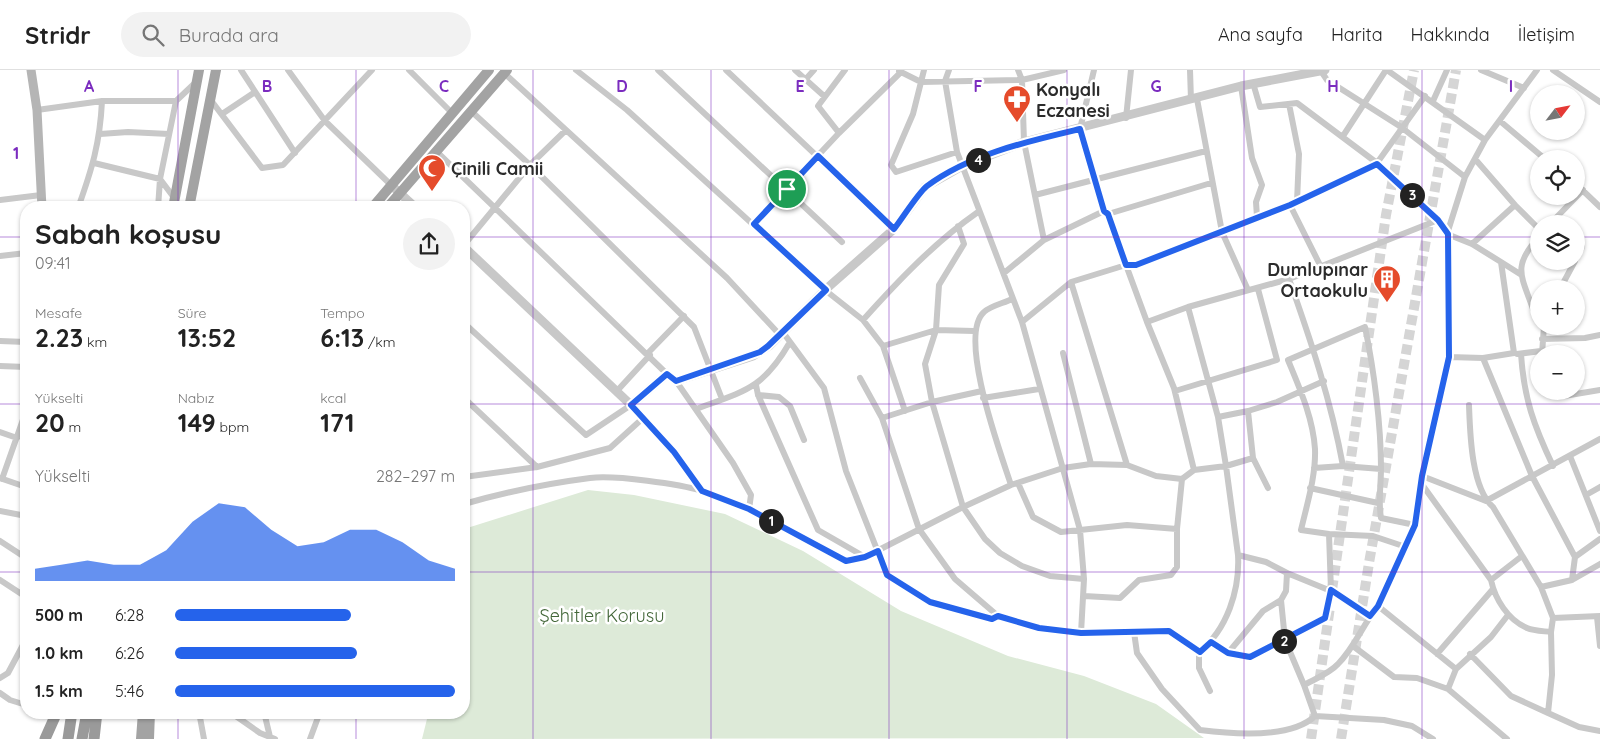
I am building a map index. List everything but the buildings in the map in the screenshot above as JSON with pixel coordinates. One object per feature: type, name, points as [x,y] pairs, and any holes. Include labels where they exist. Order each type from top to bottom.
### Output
[{"type":"highway","points":[[45,739],[54,719]]},
{"type":"highway","points":[[68,739],[71,719]]},
{"type":"highway","points":[[82,739],[86,719]]},
{"type":"highway","points":[[94,739],[96,719]]},
{"type":"main road","points":[[31,70],[37,110],[42,201]]},
{"type":"main road","points":[[194,70],[197,81]]},
{"type":"main road","points":[[174,201],[199,70]]},
{"type":"main road","points":[[378,201],[489,70]]},
{"type":"main road","points":[[190,201],[216,71]]},
{"type":"main road","points":[[394,201],[505,72]]},
{"type":"main road","points":[[141,739],[142,719]]},
{"type":"main road","points":[[149,739],[150,719]]},
{"type":"street","points":[[240,70],[295,153]]},
{"type":"street","points":[[288,70],[325,121],[408,201]]},
{"type":"street","points":[[209,99],[262,168],[283,165],[372,70]]},
{"type":"street","points":[[408,70],[453,114]]},
{"type":"street","points":[[576,70],[627,110],[826,290],[863,320],[883,346],[905,411]]},
{"type":"street","points":[[658,70],[842,242]]},
{"type":"street","points":[[726,70],[894,229]]},
{"type":"street","points":[[795,70],[824,96]]},
{"type":"street","points":[[805,80],[814,70]]},
{"type":"street","points":[[839,133],[818,106],[845,70]]},
{"type":"street","points":[[924,70],[913,114],[891,165],[896,172],[957,152]]},
{"type":"street","points":[[949,70],[945,81],[957,152],[978,212],[1022,322],[1039,389],[1080,530],[1084,579],[1081,633]]},
{"type":"street","points":[[1018,70],[1022,80],[1024,142],[1044,240]]},
{"type":"street","points":[[754,224],[899,71],[921,82],[1022,80],[1064,70]]},
{"type":"street","points":[[1094,70],[1080,129],[1106,213],[1175,391],[1194,470]]},
{"type":"street","points":[[1126,118],[1131,70]]},
{"type":"street","points":[[1190,70],[1194,100],[1222,232],[1248,290]]},
{"type":"street","points":[[676,381],[753,356],[768,346],[826,290],[894,229],[925,187],[962,166],[1024,142],[1126,118],[1253,83],[1323,70],[1327,80],[1401,127],[1465,177]]},
{"type":"street","points":[[1343,136],[1387,70],[1485,140]]},
{"type":"street","points":[[1433,102],[1447,70]]},
{"type":"street","points":[[1481,70],[1524,88]]},
{"type":"street","points":[[1304,685],[1337,666],[1353,646],[1378,606],[1415,525],[1422,480],[1449,357],[1448,234],[1465,177],[1485,140],[1536,70]]},
{"type":"street","points":[[1553,70],[1599,98]]},
{"type":"street","points":[[505,72],[727,278],[790,342],[824,388],[846,471],[887,575],[930,602],[992,619],[998,616]]},
{"type":"street","points":[[158,201],[160,179],[176,101],[197,81]]},
{"type":"street","points":[[1253,83],[1260,107],[1298,103],[1377,164],[1438,220],[1448,234],[1472,244],[1520,274]]},
{"type":"street","points":[[1241,86],[1252,158],[1262,185],[1256,202],[1257,217]]},
{"type":"street","points":[[222,114],[255,92]]},
{"type":"street","points":[[1022,322],[1071,282],[1126,265],[1136,265],[1222,232],[1297,202],[1377,164],[1401,127],[1425,96]]},
{"type":"street","points":[[37,110],[102,101],[176,101]]},
{"type":"street","points":[[80,201],[94,163],[100,134],[102,101]]},
{"type":"street","points":[[1289,104],[1299,154],[1297,202]]},
{"type":"street","points":[[471,112],[530,165],[694,327],[722,399]]},
{"type":"street","points":[[1500,121],[1535,150]]},
{"type":"street","points":[[470,238],[530,165],[566,130]]},
{"type":"street","points":[[100,134],[128,132],[169,134]]},
{"type":"street","points":[[436,151],[676,381],[733,463],[751,495],[749,509]]},
{"type":"street","points":[[1034,195],[1206,152]]},
{"type":"street","points":[[1475,159],[1530,220]]},
{"type":"street","points":[[94,163],[160,179],[173,201]]},
{"type":"street","points":[[1004,273],[1044,240],[1106,213],[1211,182]]},
{"type":"street","points":[[1585,192],[1600,206]]},
{"type":"street","points":[[0,200],[41,194]]},
{"type":"street","points":[[1290,205],[1321,267]]},
{"type":"street","points":[[1472,244],[1515,205]]},
{"type":"street","points":[[1559,215],[1568,205]]},
{"type":"street","points":[[863,320],[902,278],[958,226],[978,212]]},
{"type":"street","points":[[1147,322],[1188,307],[1289,279],[1438,220]]},
{"type":"street","points":[[958,226],[964,244],[939,285],[936,330],[925,364],[932,402],[963,507],[985,539],[1000,553],[1022,566],[1050,576],[1084,579]]},
{"type":"street","points":[[1530,247],[1524,253],[1520,274],[1530,301]]},
{"type":"street","points":[[470,252],[631,405],[674,452],[702,491]]},
{"type":"street","points":[[0,256],[20,253]]},
{"type":"street","points":[[1501,262],[1523,387],[1533,422],[1553,466]]},
{"type":"street","points":[[1289,279],[1324,381],[1334,417],[1343,466]]},
{"type":"street","points":[[1071,282],[1127,466]]},
{"type":"street","points":[[1258,288],[1277,360]]},
{"type":"street","points":[[1011,486],[983,398],[974,331],[983,312],[1012,299]]},
{"type":"street","points":[[1188,307],[1206,382],[1218,417],[1240,576],[1224,623],[1211,642],[1200,652],[1199,668],[1210,691]]},
{"type":"street","points":[[616,392],[684,316]]},
{"type":"street","points":[[1175,391],[1277,360],[1288,360],[1365,327],[1370,351],[1381,469],[1378,503],[1381,518],[1415,525]]},
{"type":"street","points":[[470,329],[586,435],[631,405],[667,374]]},
{"type":"street","points":[[883,346],[936,330],[974,331]]},
{"type":"street","points":[[1542,345],[1543,335]]},
{"type":"street","points":[[1542,339],[1585,338],[1600,335]]},
{"type":"street","points":[[0,341],[20,342]]},
{"type":"street","points":[[696,408],[756,385],[776,367],[790,342]]},
{"type":"street","points":[[1063,353],[1092,464]]},
{"type":"street","points":[[1449,357],[1482,358],[1530,353]]},
{"type":"street","points":[[1482,358],[1532,476],[1574,557],[1572,580]]},
{"type":"street","points":[[1288,360],[1309,416],[1315,450],[1314,468],[1301,530],[1329,534],[1373,536],[1406,546]]},
{"type":"street","points":[[0,366],[20,367]]},
{"type":"street","points":[[860,378],[882,418],[919,529],[955,579],[998,616],[1039,628],[1081,633],[1169,631],[1200,652]]},
{"type":"street","points":[[1218,417],[1248,411],[1301,392],[1324,381]]},
{"type":"street","points":[[756,385],[758,395],[818,530],[865,557]]},
{"type":"street","points":[[983,398],[1039,389]]},
{"type":"street","points":[[882,418],[932,402],[982,390]]},
{"type":"street","points":[[1585,392],[1600,390]]},
{"type":"street","points":[[758,395],[778,397],[790,406],[804,440]]},
{"type":"street","points":[[470,404],[537,466]]},
{"type":"street","points":[[1469,405],[1471,452],[1486,501]]},
{"type":"street","points":[[1248,411],[1253,458],[1268,488]]},
{"type":"street","points":[[470,473],[537,466],[610,448],[642,419]]},
{"type":"street","points":[[20,429],[1,478],[20,485]]},
{"type":"street","points":[[0,432],[17,438]]},
{"type":"street","points":[[1486,501],[1600,440]]},
{"type":"street","points":[[1570,456],[1600,531]]},
{"type":"street","points":[[470,503],[592,478],[636,480],[702,491],[749,509],[846,561],[865,557],[963,507],[1018,483],[1063,468],[1092,464],[1127,466],[1156,476],[1182,479],[1194,470],[1226,466],[1253,458]]},
{"type":"street","points":[[1314,468],[1343,466],[1381,469]]},
{"type":"street","points":[[1084,596],[1120,598],[1140,580],[1171,575],[1177,567],[1177,528],[1182,479]]},
{"type":"street","points":[[1422,480],[1486,501],[1493,507],[1541,587],[1553,618],[1550,632],[1552,675],[1548,713]]},
{"type":"street","points":[[1422,480],[1491,580],[1493,589],[1508,615],[1528,628],[1550,632]]},
{"type":"street","points":[[1018,483],[1033,517],[1061,532],[1127,526],[1177,528]]},
{"type":"street","points":[[1586,495],[1600,487]]},
{"type":"street","points":[[1310,488],[1378,503]]},
{"type":"street","points":[[0,511],[20,515]]},
{"type":"street","points":[[1211,642],[1228,653],[1250,657],[1286,640],[1325,618],[1331,590],[1329,534]]},
{"type":"street","points":[[1574,557],[1600,539]]},
{"type":"street","points":[[0,541],[20,554]]},
{"type":"street","points":[[1238,555],[1266,562],[1287,573],[1331,590],[1370,616]]},
{"type":"street","points":[[1491,580],[1522,556]]},
{"type":"street","points":[[1541,587],[1572,580],[1600,564]]},
{"type":"street","points":[[1228,653],[1263,611],[1281,600],[1286,591],[1287,573]]},
{"type":"street","points":[[0,580],[20,594]]},
{"type":"street","points":[[1437,654],[1493,589]]},
{"type":"street","points":[[1281,600],[1286,640],[1315,716]]},
{"type":"street","points":[[1378,606],[1456,669]]},
{"type":"street","points":[[1448,689],[1456,669],[1470,654],[1491,637],[1508,615]]},
{"type":"street","points":[[1553,618],[1599,617],[1600,646]]},
{"type":"street","points":[[1134,632],[1138,653],[1162,689],[1200,730],[1247,736],[1279,733],[1309,724],[1315,716]]},
{"type":"street","points":[[1353,646],[1394,677],[1418,678],[1448,689],[1507,739]]},
{"type":"street","points":[[0,678],[8,673],[20,650]]},
{"type":"street","points":[[1470,654],[1511,696],[1579,727],[1600,731]]},
{"type":"street","points":[[0,693],[10,700],[20,703]]},
{"type":"street","points":[[1315,716],[1384,720],[1412,726],[1433,739]]},
{"type":"street","points":[[200,719],[204,739]]},
{"type":"street","points":[[238,719],[259,736],[273,738],[266,719]]},
{"type":"street","points":[[310,739],[317,719]]},
{"type":"green space","name":"Şehitler Korusu","points":[[588,490],[634,495],[725,514],[803,551],[901,611],[1008,656],[1084,676],[1156,704],[1204,738],[422,739],[427,719],[470,719],[470,527]]},
{"type":"tunnel","points":[[1332,590],[1386,215],[1414,70]]},
{"type":"tunnel","points":[[1341,739],[1369,563],[1456,70]]},
{"type":"tunnel","points":[[1311,739],[1330,607]]},
{"type":"place","name":"Konyalı Eczanesi","points":[[1017,123]]},
{"type":"place","name":"Çinili Camii","points":[[432,192]]},
{"type":"place","name":"Dumlupınar Ortaokulu","points":[[1387,303]]},
{"type":"route","points":[[1080,129],[1104,211],[1108,214],[1126,265],[1136,265],[1290,205],[1377,164],[1438,220],[1448,234],[1449,357],[1422,476],[1415,525],[1378,606],[1370,616],[1331,590],[1325,618],[1286,640],[1250,657],[1228,653],[1211,642],[1200,652],[1169,631],[1081,633],[1039,628],[998,616],[992,619],[930,602],[887,575],[878,551],[865,557],[846,561],[749,509],[702,491],[674,452],[631,405],[667,374],[676,381],[760,352],[826,290],[754,224],[787,189],[818,156],[894,229],[925,187],[962,166],[1024,142],[1080,129]]}]
